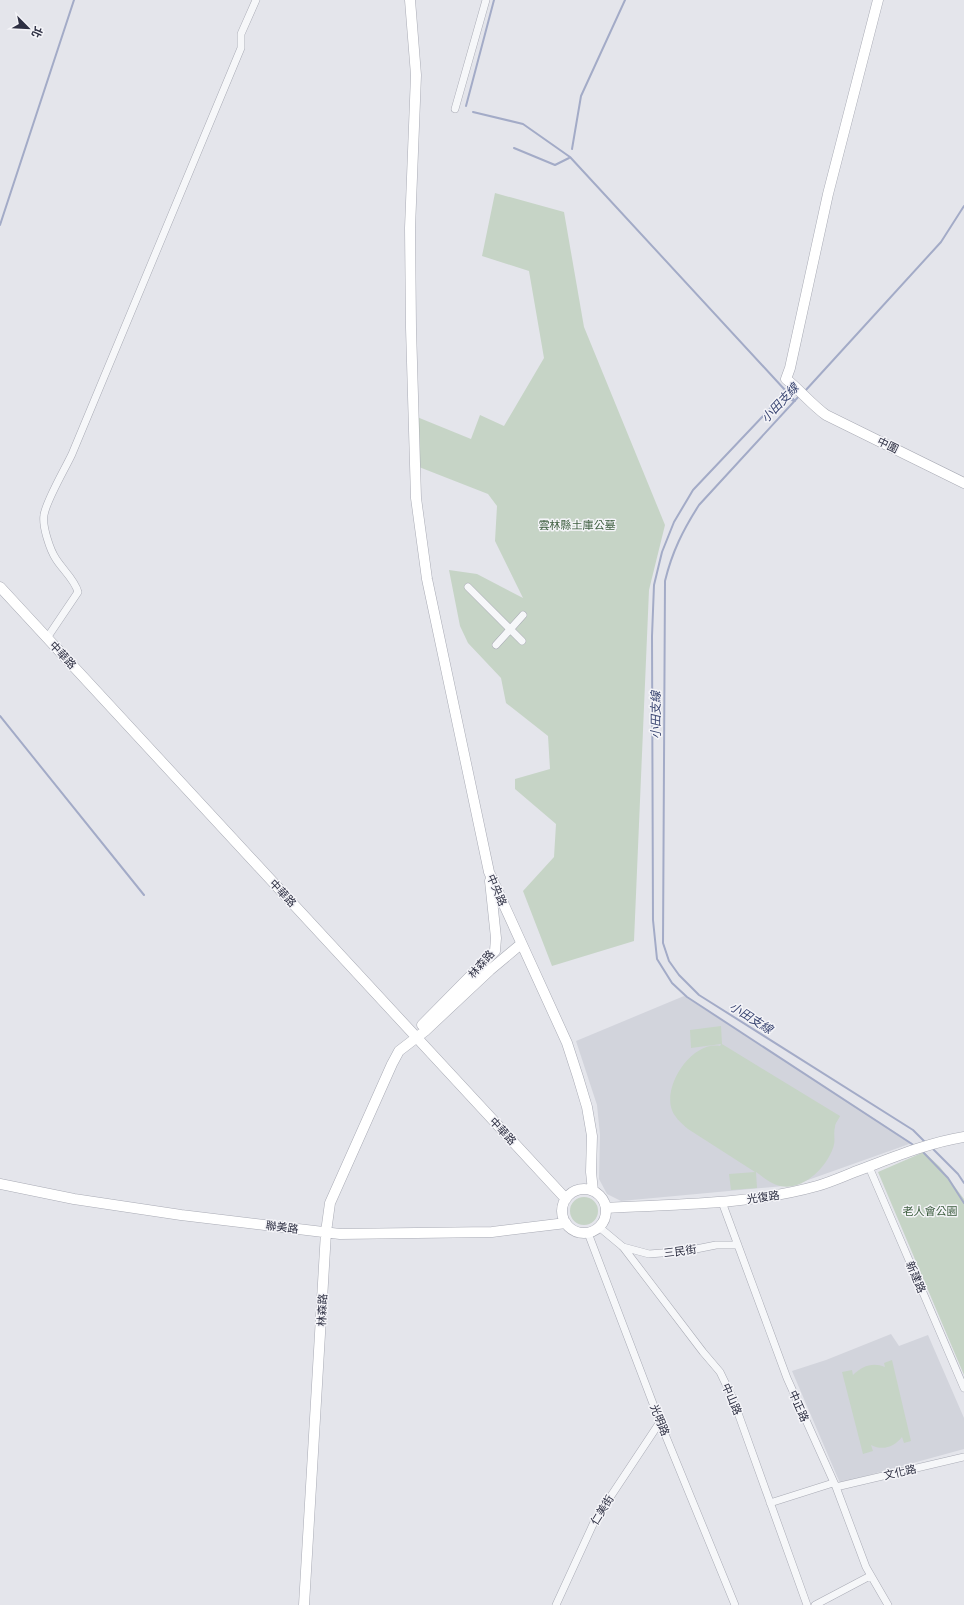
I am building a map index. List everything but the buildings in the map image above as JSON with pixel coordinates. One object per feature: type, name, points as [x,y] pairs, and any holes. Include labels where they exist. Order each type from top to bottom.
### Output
[{"type":"main road","name":"中央路","points":[[410,0],[416,75],[410,228],[411,328],[416,498],[427,578],[489,872],[567,1043],[587,1107],[592,1136],[591,1172],[593,1191]]},
{"type":"main road","name":"中圍","points":[[878,0],[828,194],[790,368],[786,378],[813,405],[826,415],[964,483]]},
{"type":"main road","name":"中華路","points":[[0,587],[566,1199]]},
{"type":"main road","name":"林森路","points":[[416,1037],[421,1026],[495,951],[496,938],[489,872]]},
{"type":"main road","name":"林森路","points":[[304,1605],[326,1232],[330,1203],[399,1050],[425,1031],[490,970],[521,944]]},
{"type":"main road","name":"光復路","points":[[606,1208],[769,1198],[811,1188],[940,1141],[964,1137]]},
{"type":"main road","name":"聯美路","points":[[0,1184],[74,1199],[180,1215],[340,1234],[492,1232],[566,1223]]},
{"type":"main road","points":[[585,1189],[593,1191],[599,1195],[606,1208],[603,1222],[599,1227],[588,1233],[575,1231],[566,1223],[562,1211],[566,1199],[578,1190],[585,1189]]},
{"type":"street","points":[[48,638],[78,592],[77,588],[53,554],[44,524],[45,510],[72,454],[241,48],[241,34],[256,0]]},
{"type":"street","points":[[455,109],[486,0]]},
{"type":"street","points":[[468,587],[522,641]]},
{"type":"street","points":[[496,645],[523,615]]},
{"type":"street","name":"新建路","points":[[869,1167],[964,1388]]},
{"type":"street","name":"中正路","points":[[722,1202],[787,1378],[835,1485],[863,1561],[870,1576],[888,1605]]},
{"type":"street","name":"中山路","points":[[599,1227],[623,1247],[720,1372],[733,1399],[807,1605]]},
{"type":"street","name":"光明路","points":[[588,1233],[660,1422],[735,1605]]},
{"type":"street","name":"三民街","points":[[623,1247],[649,1254],[686,1251],[716,1245],[738,1245]]},
{"type":"street","name":"仁美街","points":[[556,1605],[595,1520],[660,1422]]},
{"type":"street","name":"文化路","points":[[770,1503],[835,1485],[964,1457]]},
{"type":"street","points":[[815,1605],[870,1576]]},
{"type":"shaded area","points":[[684,996],[912,1143],[794,1185],[621,1201],[607,1194],[599,1179],[600,1135],[597,1105],[576,1041]]},
{"type":"shaded area","points":[[891,1334],[899,1346],[928,1335],[964,1418],[964,1449],[840,1483],[792,1371],[826,1360]]},
{"type":"green space","name":"雲林縣土庫公墓","points":[[495,193],[564,212],[584,327],[665,525],[649,590],[634,941],[552,966],[523,891],[554,857],[556,824],[515,789],[515,779],[550,769],[548,736],[506,703],[501,678],[468,643],[460,626],[449,570],[477,574],[523,598],[495,541],[497,506],[488,494],[419,467],[417,417],[471,439],[480,415],[504,426],[544,358],[529,271],[482,256]]},
{"type":"green space","points":[[721,1026],[722,1044],[840,1116],[835,1126],[834,1145],[830,1156],[819,1170],[805,1181],[789,1187],[780,1186],[770,1182],[756,1172],[757,1188],[731,1190],[729,1174],[755,1172],[688,1129],[675,1116],[671,1107],[670,1097],[672,1086],[683,1065],[700,1050],[710,1046],[720,1046],[721,1044],[691,1048],[690,1030]]},
{"type":"green space","name":"老人會公園","points":[[924,1152],[940,1167],[964,1199],[964,1375],[878,1172]]},
{"type":"green space","points":[[584,1197],[594,1201],[598,1211],[594,1221],[584,1225],[574,1221],[570,1211],[574,1201]]},
{"type":"green space","points":[[892,1360],[911,1441],[904,1443],[902,1437],[892,1446],[880,1448],[871,1445],[873,1451],[863,1454],[842,1372],[852,1370],[853,1375],[860,1369],[872,1365],[885,1367],[884,1363]]},
{"type":"waterway","points":[[0,225],[74,0]]},
{"type":"waterway","points":[[466,106],[494,0]]},
{"type":"waterway","points":[[572,149],[581,96],[625,0]]},
{"type":"waterway","points":[[473,112],[523,124],[570,157],[785,390]]},
{"type":"waterway","points":[[514,148],[555,165],[569,158]]},
{"type":"waterway","name":"小田支線","points":[[805,391],[941,242],[964,206]]},
{"type":"waterway","name":"小田支線","points":[[800,395],[699,505],[679,542],[671,560],[665,581],[663,943],[669,961],[679,975],[699,995],[913,1130],[926,1143]]},
{"type":"waterway","name":"小田支線","points":[[791,396],[794,400]]},
{"type":"waterway","points":[[781,397],[693,490],[674,522],[662,552],[654,585],[652,636],[653,920],[657,959],[672,983],[687,997],[915,1146]]},
{"type":"waterway","name":"小田支線","points":[[788,399],[795,401]]},
{"type":"waterway","points":[[0,716],[144,895]]},
{"type":"waterway","name":"小田支線","points":[[931,1147],[958,1174],[964,1183]]},
{"type":"waterway","points":[[922,1151],[948,1178],[964,1203]]}]
